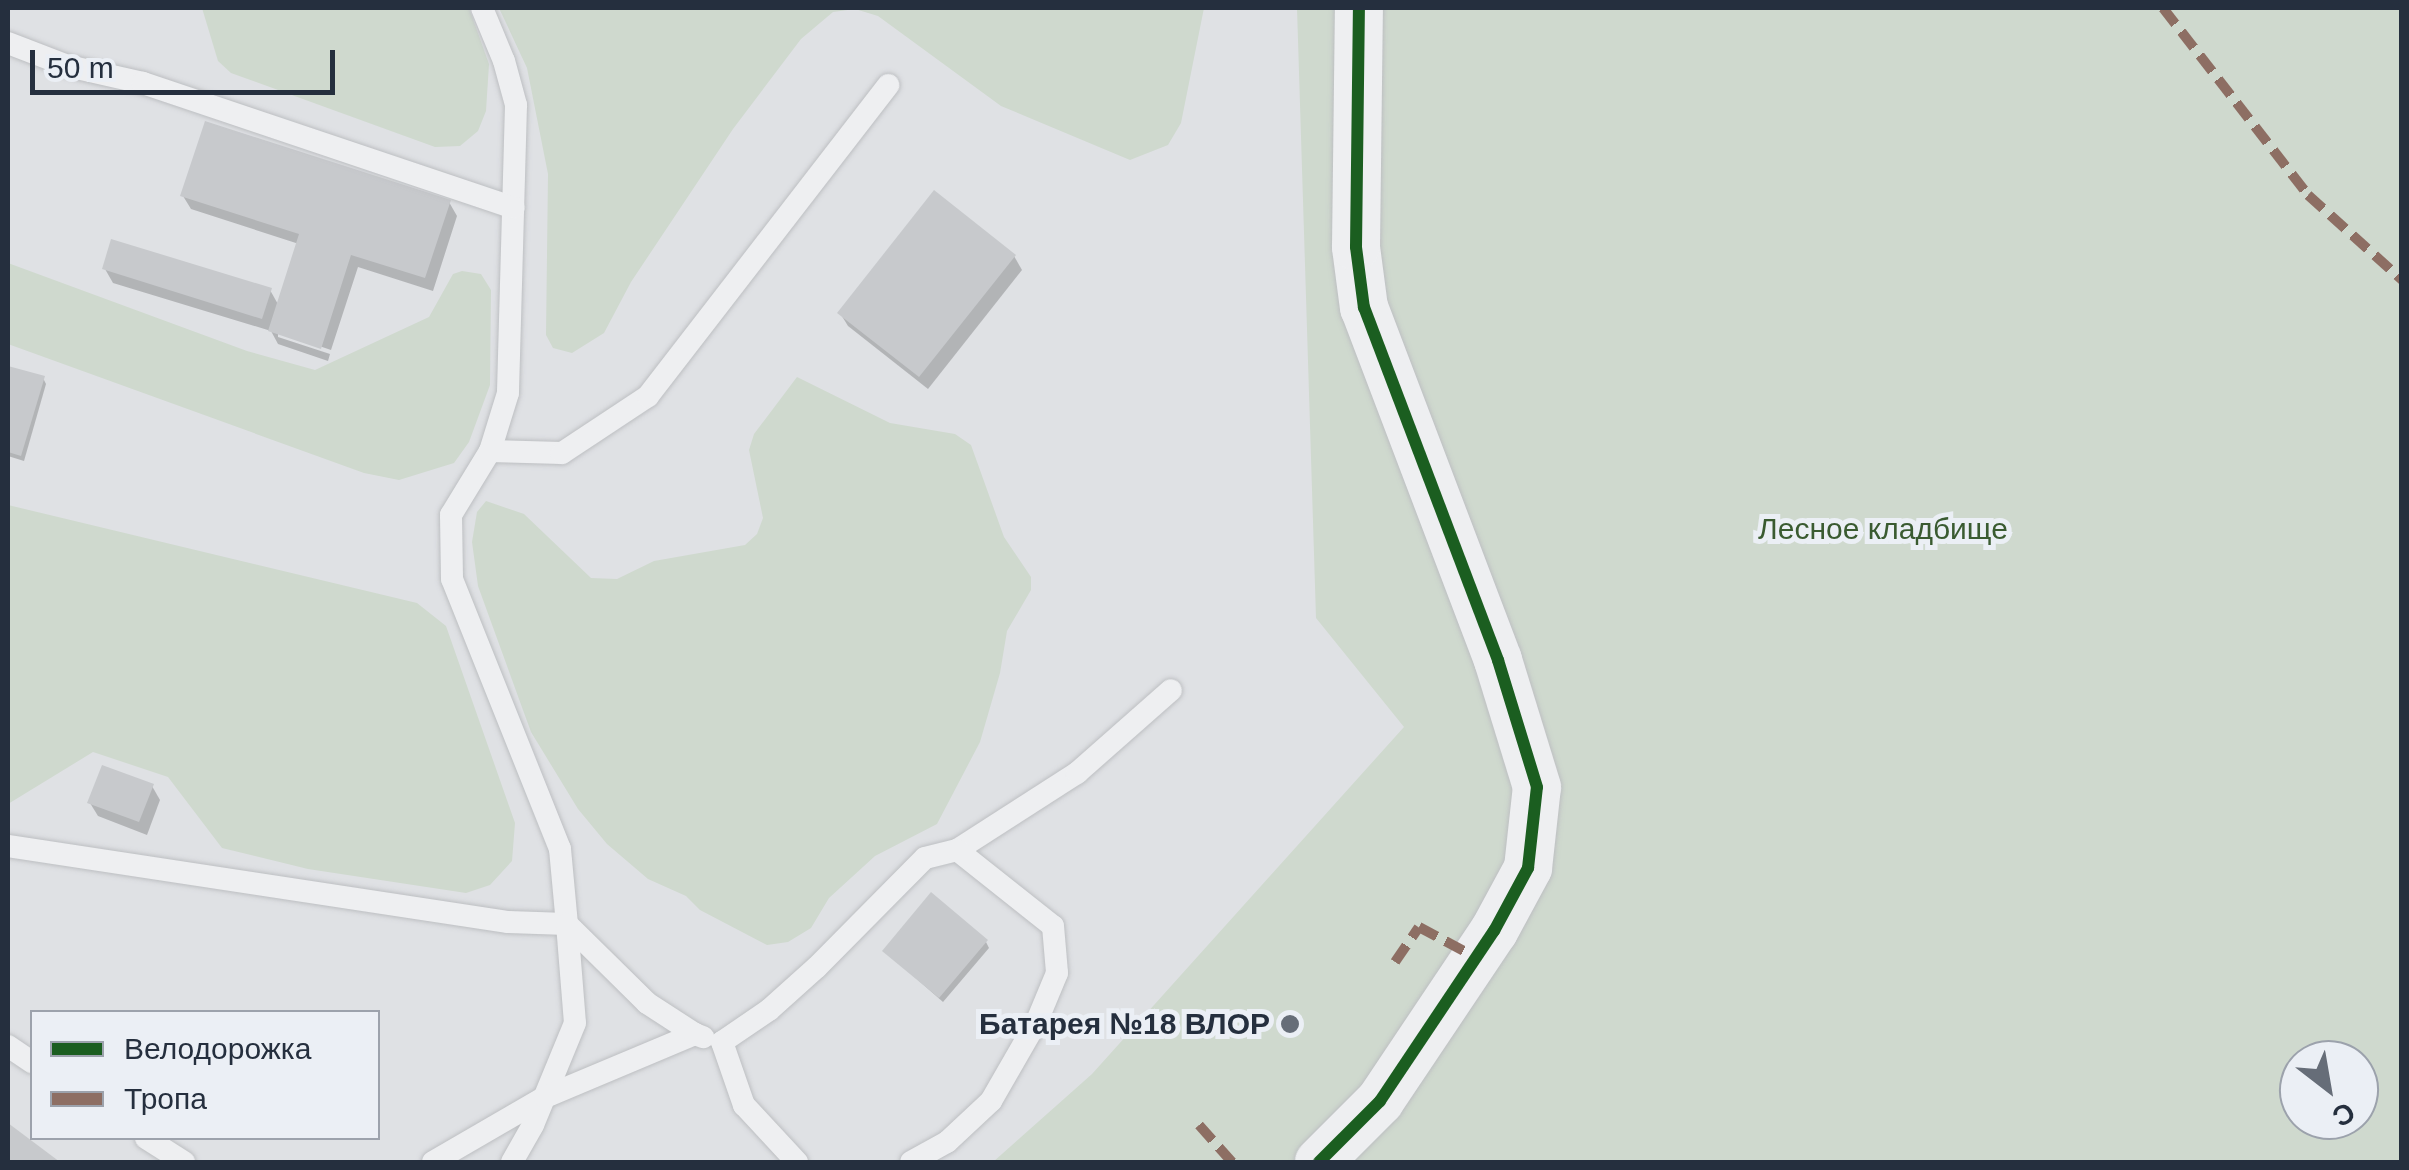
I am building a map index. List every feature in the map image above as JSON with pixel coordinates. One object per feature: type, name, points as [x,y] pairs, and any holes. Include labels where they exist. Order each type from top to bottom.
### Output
[{"type":"street","points":[[1319,1162],[1380,1101],[1442,1014],[1494,931],[1528,868],[1538,787],[1498,660],[1364,308],[1356,246],[1359,8]]},
{"type":"lane","points":[[482,8],[504,61],[516,105],[508,393],[490,451],[451,515],[452,579],[560,849],[574,1022],[545,1097],[512,1162]]},
{"type":"lane","points":[[8,43],[68,66],[143,82],[514,208]]},
{"type":"lane","points":[[490,451],[562,453],[648,396],[888,85]]},
{"type":"lane","points":[[722,1042],[793,989],[925,858],[957,850],[1077,773],[1171,690]]},
{"type":"lane","points":[[8,846],[470,916],[568,924],[647,1002],[694,1034],[722,1042]]},
{"type":"lane","points":[[911,1162],[947,1142],[991,1101],[1037,1020],[1057,973],[1053,926],[957,850]]},
{"type":"lane","points":[[433,1162],[545,1097],[694,1034]]},
{"type":"lane","points":[[722,1042],[744,1105],[796,1162]]},
{"type":"lane","points":[[8,1046],[30,1061]]},
{"type":"lane","points":[[149,1140],[184,1162]]},
{"type":"green space","points":[[202,8],[469,8],[489,64],[486,111],[478,131],[460,146],[435,147],[231,73],[218,61]]},
{"type":"green space","points":[[499,8],[1204,8],[1181,123],[1168,145],[1130,160],[1001,106],[878,16],[855,9],[833,12],[801,39],[733,129],[631,282],[604,333],[572,353],[553,348],[546,335],[548,174],[527,68]]},
{"type":"green space","name":"Лесное кладбище","points":[[1297,8],[2401,8],[2401,1162],[993,1162],[1092,1074],[1404,727],[1316,618]]},
{"type":"green space","points":[[8,263],[247,351],[315,370],[429,317],[453,274],[481,274],[491,290],[490,385],[469,442],[454,463],[399,480],[364,473],[8,344]]},
{"type":"green space","points":[[797,377],[890,423],[955,434],[971,445],[1004,537],[1031,577],[1031,590],[1007,631],[1000,673],[980,742],[937,824],[875,856],[829,898],[811,928],[788,942],[767,945],[700,910],[686,896],[648,879],[607,844],[578,809],[531,732],[478,586],[472,542],[477,512],[486,501],[524,514],[591,578],[617,579],[654,561],[745,545],[757,534],[763,518],[749,450],[754,434]]},
{"type":"green space","points":[[8,505],[417,603],[446,626],[515,823],[512,861],[490,885],[466,893],[308,869],[222,848],[168,777],[93,752],[8,804]]},
{"type":"building","points":[[205,121],[451,200],[425,278],[351,255],[321,349],[268,331],[299,234],[180,196]]},
{"type":"building","points":[[934,190],[1016,255],[919,377],[837,313]]},
{"type":"building","points":[[111,239],[272,288],[262,319],[102,269]]},
{"type":"building","points":[[8,366],[45,376],[21,456],[8,452]]},
{"type":"building","points":[[102,765],[154,784],[139,822],[87,803]]},
{"type":"building","points":[[931,892],[988,940],[939,998],[882,951]]},
{"type":"building","points":[[8,1123],[60,1162],[8,1162]]},
{"type":"marked path","points":[[2163,8],[2308,195],[2402,280]]},
{"type":"marked path","points":[[1395,962],[1419,927],[1477,958]]},
{"type":"marked path","points":[[1199,1125],[1232,1162]]},
{"type":"cycle path","points":[[1319,1162],[1380,1101],[1494,931],[1528,868],[1537,787],[1498,660],[1364,308],[1356,247],[1359,8]]},
{"type":"place","name":"Батарея №18 ВЛОР","points":[[1290,1024]]}]
